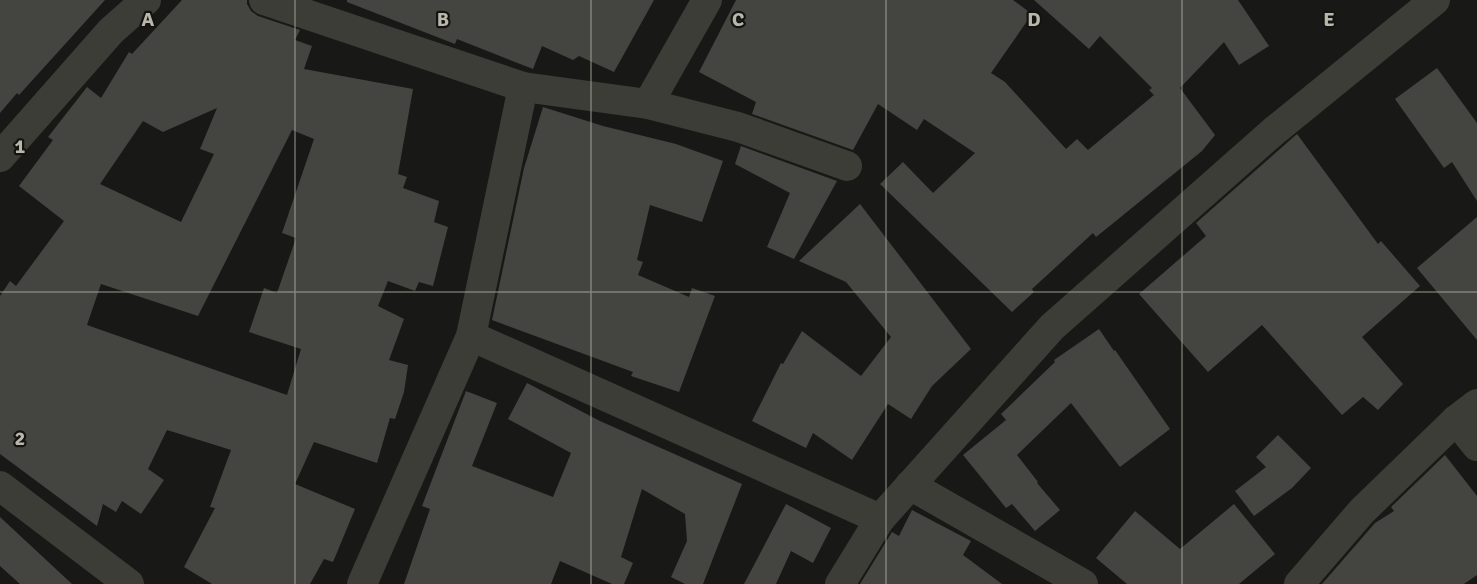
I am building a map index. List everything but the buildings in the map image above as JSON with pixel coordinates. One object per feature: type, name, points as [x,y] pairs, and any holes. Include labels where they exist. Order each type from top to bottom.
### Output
[{"type":"street","points":[[0,157],[111,31],[146,0]]},
{"type":"street","points":[[264,0],[523,87],[648,104],[738,127],[847,166]]},
{"type":"street","points":[[648,104],[706,0]]},
{"type":"street","points":[[840,584],[880,519],[1052,327],[1274,130],[1435,0]]},
{"type":"street","points":[[362,584],[471,336],[523,87]]},
{"type":"street","points":[[471,336],[880,519]]},
{"type":"street","points":[[1299,584],[1362,512],[1466,412],[1477,447]]},
{"type":"street","points":[[910,485],[1083,584]]},
{"type":"street","points":[[0,486],[129,584]]}]
